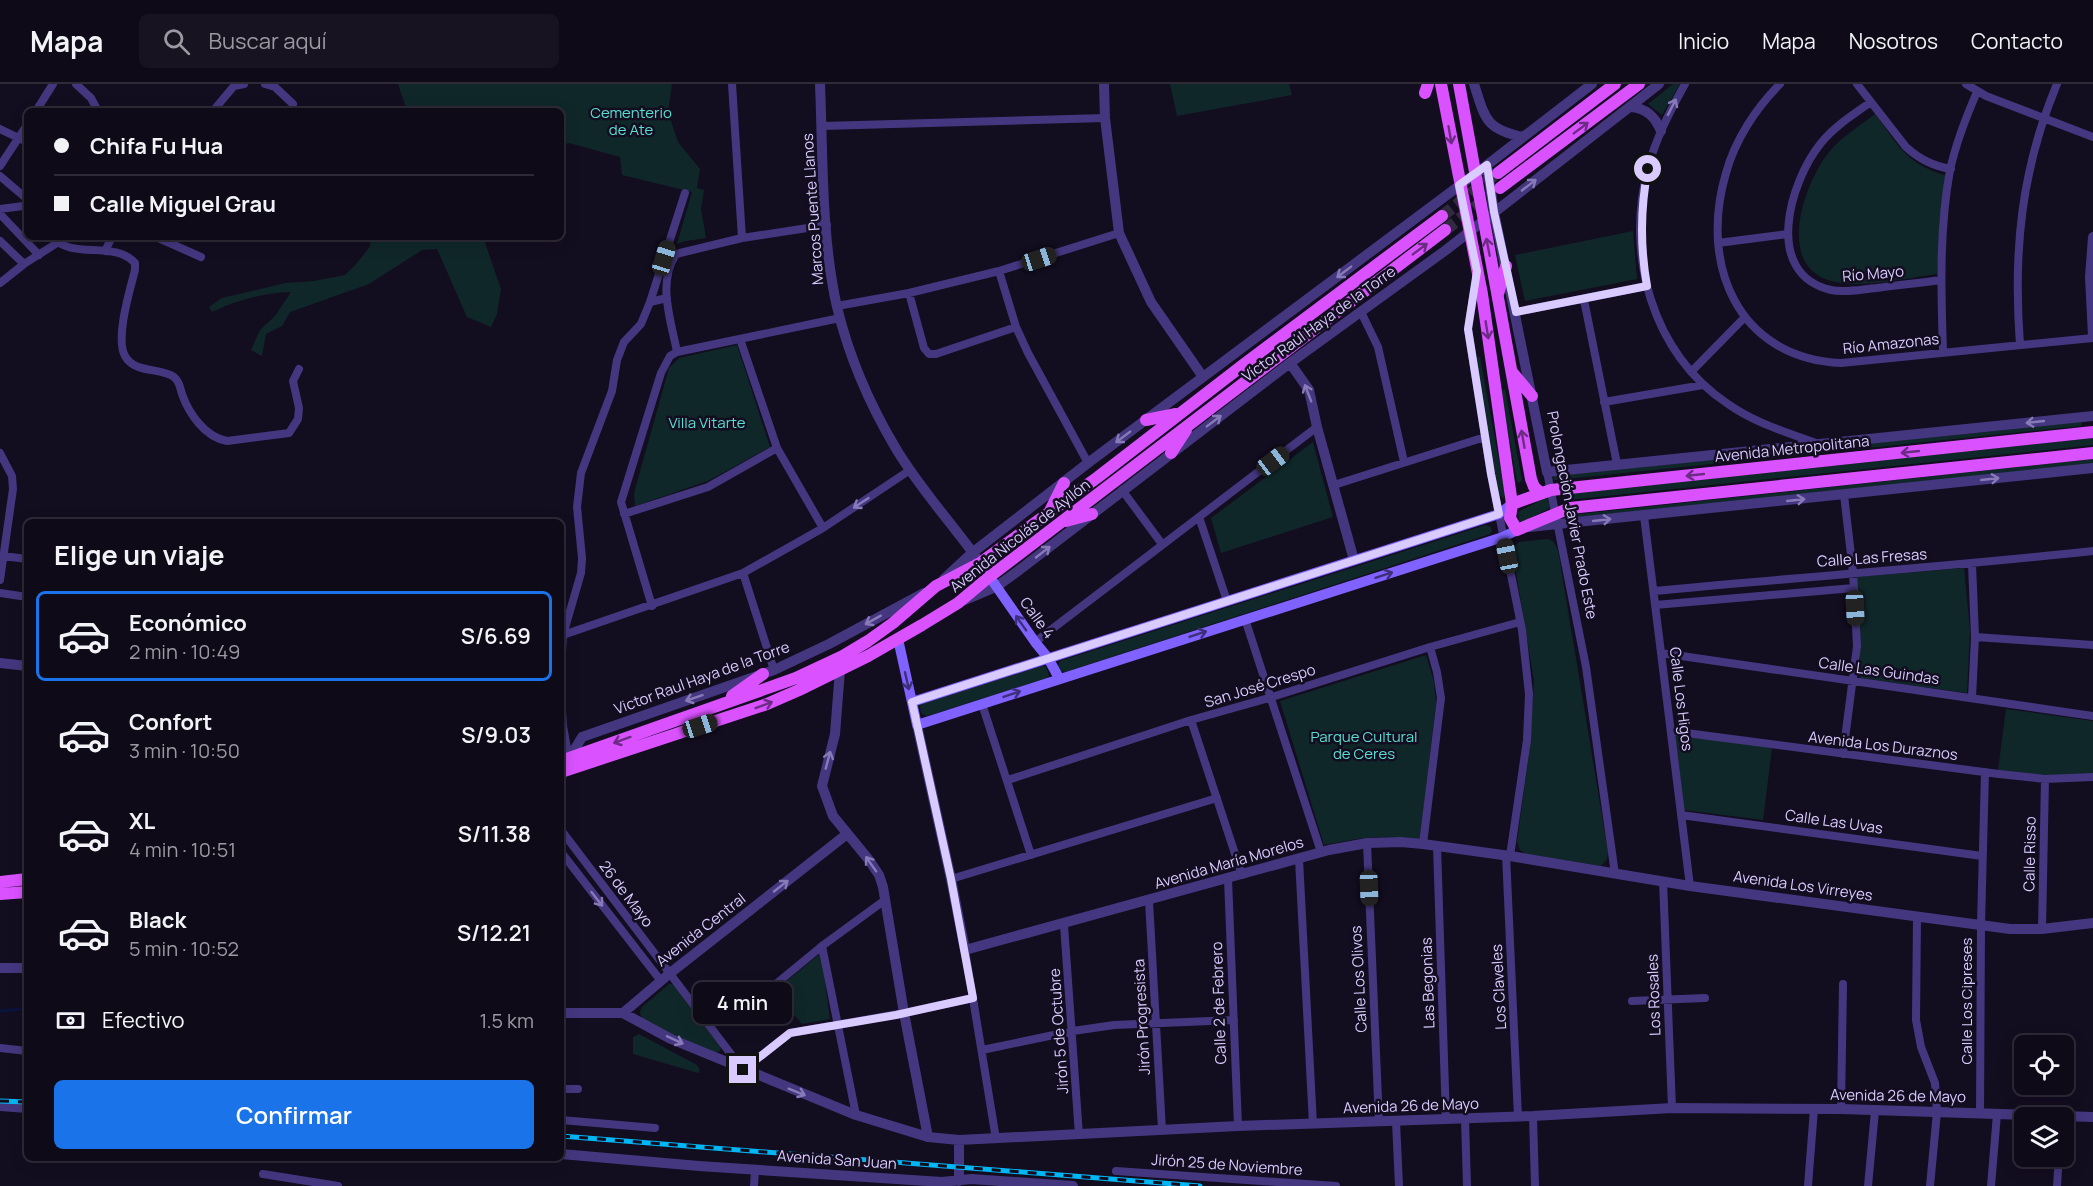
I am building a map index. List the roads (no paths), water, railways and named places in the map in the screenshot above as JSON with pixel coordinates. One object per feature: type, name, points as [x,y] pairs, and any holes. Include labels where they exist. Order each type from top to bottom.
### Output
[{"type":"main road","points":[[1441,84],[1492,356],[1512,504],[1510,518],[1520,529]]},
{"type":"main road","points":[[1498,173],[1615,84]]},
{"type":"main road","points":[[1500,188],[1639,84]]},
{"type":"main road","name":"Prolongación Javier Prado Este","points":[[1460,88],[1531,479],[1534,487],[1546,491]]},
{"type":"main road","points":[[1447,113],[1463,109]]},
{"type":"main road","name":"Avenida Nicolás de Ayllón","points":[[565,760],[796,678],[843,656],[893,623],[936,586],[1098,477],[1442,216]]},
{"type":"main road","name":"Avenida Nicolás de Ayllón","points":[[564,771],[767,704],[840,670],[898,639],[993,582],[1059,523],[1445,230]]},
{"type":"main road","points":[[1497,298],[1506,266]]},
{"type":"main road","points":[[1511,370],[1533,396]]},
{"type":"main road","points":[[1146,420],[1180,413]]},
{"type":"main road","points":[[1171,453],[1189,424]]},
{"type":"main road","name":"Avenida Metropolitana","points":[[912,702],[1499,514],[1512,504],[1546,491],[2093,432]]},
{"type":"main road","points":[[898,639],[917,725],[1503,537],[1556,512],[1570,508],[2093,453]]},
{"type":"main road","points":[[1049,512],[1064,483]]},
{"type":"main road","points":[[1059,523],[1092,514]]},
{"type":"main road","name":"Marcos Puente Llanos","points":[[976,558],[993,582]]},
{"type":"main road","name":"Calle 4","points":[[993,582],[1048,658],[1059,678]]},
{"type":"main road","points":[[720,705],[769,672]]},
{"type":"main road","points":[[0,882],[24,879]]},
{"type":"main road","points":[[0,894],[24,892]]},
{"type":"street","points":[[38,108],[53,84]]},
{"type":"street","points":[[76,84],[87,93],[95,108]]},
{"type":"street","points":[[216,108],[234,86],[244,84]]},
{"type":"street","points":[[265,84],[275,87],[293,104]]},
{"type":"street","points":[[732,84],[742,238]]},
{"type":"street","name":"Marcos Puente Llanos","points":[[820,84],[827,225],[831,268],[840,318],[862,382],[887,432],[909,470],[976,558]]},
{"type":"street","points":[[1104,84],[1105,118],[1119,233],[1151,302],[1203,377]]},
{"type":"street","points":[[1460,88],[1473,84],[1484,116],[1492,126],[1504,133],[1523,137]]},
{"type":"street","name":"Víctor Raúl Haya de la Torre","points":[[976,558],[1088,463],[1592,84]]},
{"type":"street","name":"Víctor Raúl Haya de la Torre","points":[[993,582],[1092,514],[1290,363],[1469,231],[1659,84]]},
{"type":"street","points":[[1685,84],[1661,131],[1648,169],[1641,216],[1642,251],[1647,286],[1664,332],[1691,372],[1727,404],[1754,419],[1818,443]]},
{"type":"street","name":"Río Amazonas","points":[[1780,84],[1747,126],[1726,171],[1719,207],[1718,243],[1724,277],[1732,298],[1758,331],[1795,354],[1818,361],[1841,363],[2093,337]]},
{"type":"street","points":[[1857,84],[1906,147],[1927,162],[1951,168]]},
{"type":"street","points":[[1966,84],[1977,92],[2093,137]]},
{"type":"street","points":[[2020,345],[2017,282],[2021,219],[2027,178],[2044,118],[2057,84]]},
{"type":"street","points":[[1943,352],[1941,280],[1951,168],[1965,120],[1977,92]]},
{"type":"street","name":"Río Mayo","points":[[1871,102],[1838,126],[1821,143],[1808,162],[1792,199],[1788,220],[1791,256],[1798,268],[1810,280],[1824,288],[1847,291],[1941,280]]},
{"type":"street","points":[[1630,107],[1638,108],[1653,116],[1661,131]]},
{"type":"street","points":[[822,126],[1105,118]]},
{"type":"street","points":[[0,129],[23,140],[0,166]]},
{"type":"street","name":"Prolongación Javier Prado Este","points":[[1487,165],[1494,212],[1547,472],[1546,491],[1556,512],[1587,667],[1615,874]]},
{"type":"street","points":[[0,176],[24,203]]},
{"type":"street","points":[[564,635],[581,573],[582,558],[577,507],[581,473],[612,391],[617,360],[624,342],[641,324],[650,302],[685,193]]},
{"type":"street","points":[[24,206],[0,212],[24,238]]},
{"type":"street","points":[[676,352],[666,278],[676,254],[742,238],[827,225]]},
{"type":"street","points":[[837,306],[909,293],[999,272],[1119,233]]},
{"type":"street","points":[[1718,243],[1788,234]]},
{"type":"street","points":[[2093,237],[2090,277],[2093,337]]},
{"type":"street","points":[[25,240],[39,255]]},
{"type":"street","points":[[0,272],[4,281],[55,240],[65,247],[123,255],[135,263],[124,315],[122,347],[125,357],[142,369],[174,377],[179,382],[189,409],[208,434],[227,441],[289,432],[298,419],[300,408],[293,381],[299,369]]},
{"type":"street","points":[[105,251],[109,240]]},
{"type":"street","points":[[163,240],[201,257]]},
{"type":"street","points":[[0,241],[24,264]]},
{"type":"street","points":[[1477,271],[1468,329],[1485,437],[1528,670],[1527,740],[1508,856]]},
{"type":"street","points":[[999,272],[1016,327],[1088,463]]},
{"type":"street","points":[[1516,312],[1647,286]]},
{"type":"street","points":[[909,293],[924,348],[929,354],[936,354],[1016,327]]},
{"type":"street","points":[[650,302],[668,298]]},
{"type":"street","points":[[1584,300],[1617,464]]},
{"type":"street","points":[[1361,312],[1378,348],[1404,462]]},
{"type":"street","points":[[1691,372],[1745,317]]},
{"type":"street","points":[[652,606],[621,502],[661,374],[670,356],[676,352],[840,318]]},
{"type":"street","points":[[740,339],[777,448],[823,528]]},
{"type":"street","points":[[1290,363],[1310,390],[1317,427],[1354,560]]},
{"type":"street","points":[[1604,402],[1703,385]]},
{"type":"street","name":"Avenida Metropolitana","points":[[1547,472],[2093,416]]},
{"type":"street","points":[[1035,642],[1317,427]]},
{"type":"street","points":[[1334,485],[1485,437]]},
{"type":"street","points":[[624,514],[708,487],[777,448]]},
{"type":"street","points":[[0,453],[12,476],[13,489],[0,580]]},
{"type":"street","points":[[1520,529],[2093,468]]},
{"type":"street","points":[[564,635],[743,573],[823,528],[909,470]]},
{"type":"street","points":[[1122,490],[1162,544]]},
{"type":"street","points":[[1843,754],[1857,646],[1853,572],[1844,495]]},
{"type":"street","name":"Calle Los Higos","points":[[1644,516],[1690,886]]},
{"type":"street","points":[[1199,517],[1227,601]]},
{"type":"street","name":"Calle Las Fresas","points":[[1654,591],[1853,572],[1972,564],[2093,551]]},
{"type":"street","points":[[3,556],[24,559]]},
{"type":"street","points":[[1972,564],[1975,637],[1972,698]]},
{"type":"street","points":[[743,573],[769,672]]},
{"type":"street","name":"Victor Raul Haya de la Torre","points":[[565,760],[582,737],[769,672],[829,644],[936,586]]},
{"type":"street","name":"Calle Las Fresas","points":[[1655,605],[1854,588]]},
{"type":"street","points":[[0,593],[24,597]]},
{"type":"street","points":[[1245,619],[1321,852]]},
{"type":"street","name":"San José Crespo","points":[[1008,780],[1191,720],[1272,697],[1430,646],[1520,622]]},
{"type":"street","points":[[1975,637],[2093,645]]},
{"type":"street","points":[[1423,844],[1441,698],[1430,646]]},
{"type":"street","name":"Calle Las Guindas","points":[[1661,653],[2093,716]]},
{"type":"street","points":[[0,663],[24,666]]},
{"type":"street","points":[[840,670],[835,734],[822,786],[833,816],[879,875],[928,1137]]},
{"type":"street","points":[[982,704],[1031,855]]},
{"type":"street","points":[[1191,720],[1242,875]]},
{"type":"street","points":[[917,725],[965,950],[996,1139]]},
{"type":"street","name":"Avenida Los Duraznos","points":[[1671,730],[2045,779],[2093,777]]},
{"type":"street","points":[[564,743],[565,760]]},
{"type":"street","name":"Calle Los Cipreses","points":[[1980,1113],[1985,772]]},
{"type":"street","name":"Calle Risso","points":[[2042,929],[2045,779]]},
{"type":"street","points":[[951,879],[1217,798]]},
{"type":"street","name":"Calle Las Uvas","points":[[1681,815],[1982,856]]},
{"type":"street","name":"26 de Mayo","points":[[564,834],[665,978]]},
{"type":"street","name":"Avenida Central","points":[[623,1013],[848,834]]},
{"type":"street","name":"Avenida María Morelos","points":[[965,950],[1064,925],[1321,852],[1367,843],[1423,844],[1508,856]]},
{"type":"street","name":"Calle Los Olivos","points":[[1367,843],[1379,1118]]},
{"type":"street","name":"Las Begonias","points":[[1437,846],[1446,1120]]},
{"type":"street","name":"26 de Mayo","points":[[564,856],[665,978]]},
{"type":"street","name":"Avenida Los Virreyes","points":[[1508,856],[1690,886],[2010,929],[2042,929],[2093,923]]},
{"type":"street","name":"Los Claveles","points":[[1508,856],[1518,1117]]},
{"type":"street","points":[[1299,859],[1313,1124]]},
{"type":"street","name":"Calle 2 de Febrero","points":[[1228,879],[1238,1126]]},
{"type":"street","name":"Los Rosales","points":[[1663,882],[1672,1108]]},
{"type":"street","points":[[771,988],[822,946],[885,900]]},
{"type":"street","name":"Jirón Progresista","points":[[1149,901],[1162,1130]]},
{"type":"street","points":[[1917,917],[1916,1020],[1921,1047],[1935,1083],[1937,1112],[1930,1186]]},
{"type":"street","name":"Jirón 5 de Octubre","points":[[1064,925],[1079,1135]]},
{"type":"street","points":[[822,946],[856,1115]]},
{"type":"street","points":[[0,968],[24,968]]},
{"type":"street","points":[[665,978],[743,1070],[787,1034],[973,998]]},
{"type":"street","points":[[1841,1110],[1843,984]]},
{"type":"street","points":[[1632,1001],[1705,998]]},
{"type":"street","points":[[564,1013],[623,1013]]},
{"type":"street","name":"Avenida 26 de Mayo","points":[[623,1013],[671,1039],[856,1115],[928,1137],[959,1140],[1313,1124],[1379,1118],[1396,1122],[1672,1108],[1814,1109],[2014,1115]]},
{"type":"street","points":[[982,1050],[1114,1025],[1234,1020]]},
{"type":"street","points":[[0,1048],[24,1051]]},
{"type":"street","points":[[564,1089],[578,1089]]},
{"type":"street","points":[[0,1106],[24,1108]]},
{"type":"street","points":[[1808,1186],[1814,1109]]},
{"type":"street","points":[[1868,1186],[1875,1111]]},
{"type":"street","points":[[1991,1186],[1997,1114]]},
{"type":"street","points":[[1533,1116],[1534,1186]]},
{"type":"street","name":"Avenida 26 de Mayo","points":[[2074,1117],[2093,1117]]},
{"type":"street","points":[[1465,1119],[1467,1186]]},
{"type":"street","points":[[564,1120],[655,1128]]},
{"type":"street","points":[[1396,1122],[1399,1186]]},
{"type":"street","points":[[959,1140],[959,1181]]},
{"type":"street","name":"Avenida San Juan","points":[[564,1154],[942,1182],[1073,1186]]},
{"type":"street","points":[[2057,1186],[2059,1167]]},
{"type":"street","points":[[754,1186],[755,1170]]},
{"type":"street","name":"Jirón 25 de Noviembre","points":[[1116,1171],[1336,1186]]},
{"type":"street","points":[[263,1174],[338,1186]]},
{"type":"waterway","points":[[0,1011],[24,1009]]},
{"type":"tunnel","points":[[1442,216],[1497,173]]},
{"type":"tunnel","points":[[1445,230],[1487,198]]},
{"type":"railway","points":[[0,1101],[24,1102]]},
{"type":"railway","points":[[564,1136],[1200,1186]]},
{"type":"park label","name":"Cementerio de Ate","points":[[631,122]]},
{"type":"park label","name":"Villa Vitarte","points":[[707,423]]},
{"type":"park label","name":"Parque Cultural de Ceres","points":[[1364,746]]}]
